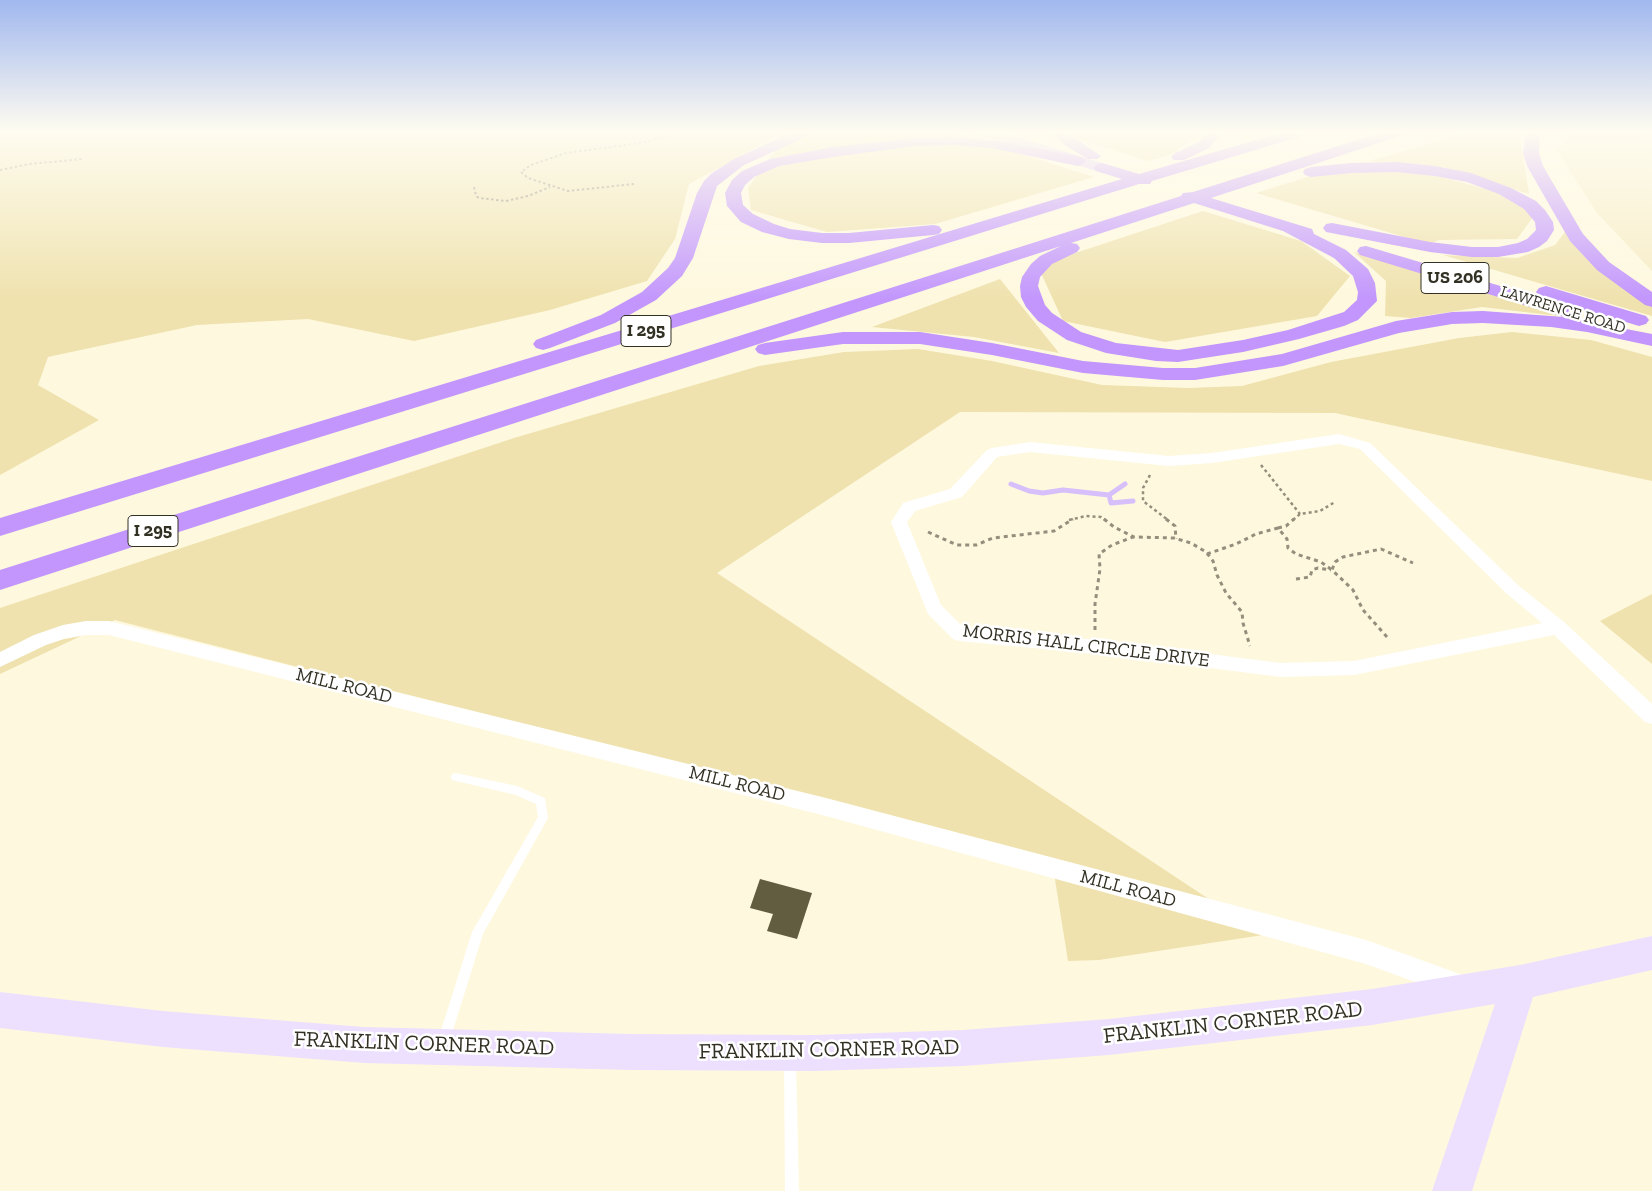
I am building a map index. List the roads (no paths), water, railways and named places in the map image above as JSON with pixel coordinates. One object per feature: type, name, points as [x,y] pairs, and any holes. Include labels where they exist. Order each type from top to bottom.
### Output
[{"type":"highway","points":[[206,465],[580,330],[631,307],[649,296],[675,272],[684,258],[704,193],[708,189]]},
{"type":"highway","points":[[734,189],[733,198],[738,210],[760,225],[789,234],[835,239],[941,229],[984,221],[1086,196]]},
{"type":"highway","name":"I 295","points":[[0,527],[1110,189]]},
{"type":"highway","name":"LAWRENCE ROAD","points":[[1173,189],[1258,218],[1332,228],[1652,324]]},
{"type":"highway","name":"LAWRENCE ROAD","points":[[1183,189],[1652,338]]},
{"type":"highway","name":"I 295","points":[[0,580],[1221,189]]},
{"type":"highway","points":[[1204,194],[1241,189]]},
{"type":"highway","points":[[1332,228],[1430,247],[1472,252],[1498,252],[1522,248],[1533,243],[1541,237],[1545,230],[1544,222],[1539,214],[1530,205],[1499,189]]},
{"type":"highway","points":[[1549,189],[1576,237],[1603,266],[1652,301]]},
{"type":"highway","points":[[1159,208],[1046,260],[1031,277],[1029,286],[1031,297],[1036,307],[1058,326],[1092,343],[1120,351],[1156,356],[1205,352],[1292,335],[1351,316],[1360,309],[1366,300],[1368,292],[1361,273],[1340,254],[1289,221]]},
{"type":"highway","points":[[305,482],[736,356],[773,347],[824,340],[882,336],[920,338],[992,348],[1083,367],[1163,374],[1195,374],[1283,360],[1396,327],[1452,318],[1483,317],[1551,321],[1652,338]]},
{"type":"highway","points":[[0,519],[140,484]]},
{"type":"street","name":"MORRIS HALL CIRCLE DRIVE","points":[[1558,627],[1354,668],[1281,670],[1107,648],[959,634],[934,609],[899,522],[908,507],[956,493],[992,453],[1030,448],[1170,461],[1212,458],[1339,438],[1365,446],[1513,590],[1558,627],[1652,716]]},
{"type":"street","name":"MILL ROAD","points":[[0,660],[40,640],[63,632],[86,628],[109,628],[801,801],[1366,952],[1470,990]]},
{"type":"street","name":"FRANKLIN CORNER ROAD","points":[[0,1010],[163,1029],[364,1045],[631,1052],[790,1053],[963,1048],[1109,1037],[1372,1007],[1520,982],[1652,953]]},
{"type":"street","points":[[1452,1191],[1520,982]]},
{"type":"lane","points":[[441,1047],[478,932],[543,818],[540,801],[517,791],[456,777]]},
{"type":"lane","points":[[790,1053],[792,1191]]},
{"type":"waterway","points":[[1011,484],[1029,491],[1043,493],[1063,490],[1109,495]]},
{"type":"waterway","points":[[1109,495],[1125,484]]},
{"type":"waterway","points":[[1109,495],[1111,503],[1133,501]]}]
